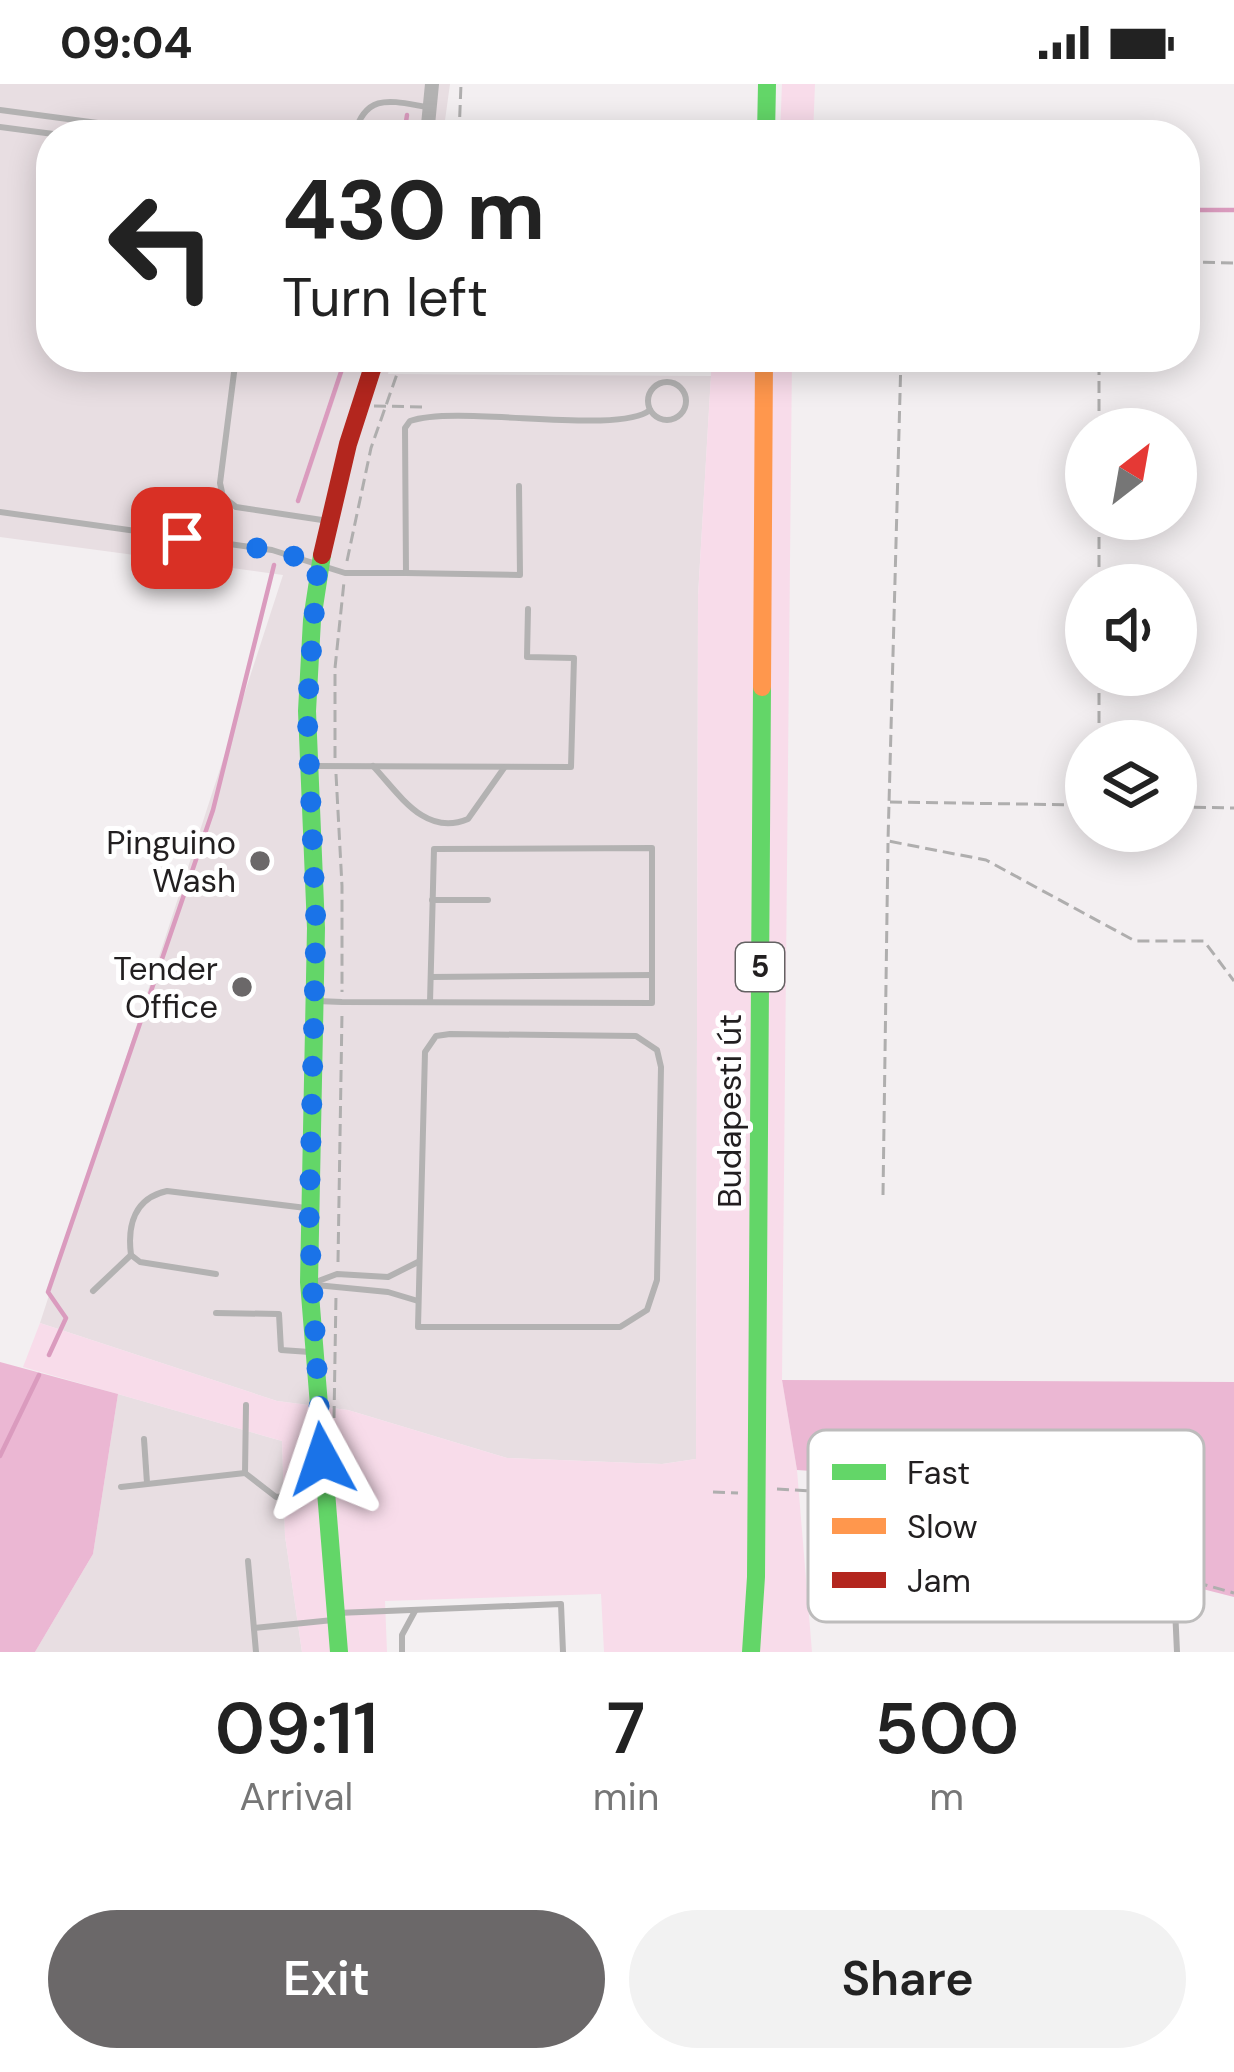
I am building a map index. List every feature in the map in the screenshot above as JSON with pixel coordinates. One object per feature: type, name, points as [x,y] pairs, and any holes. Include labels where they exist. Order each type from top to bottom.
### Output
[{"type":"main road","points":[[766,84],[766,120]]},
{"type":"main road","points":[[339,1652],[326,1492],[326,1429],[310,1284],[315,877],[308,672],[326,520],[368,372]]},
{"type":"main road","name":"Budapesti út","points":[[763,1652],[747,1491],[764,372]]},
{"type":"main road","name":"Budapesti út","points":[[751,1652],[756,1577]]},
{"type":"street","points":[[429,120],[432,84]]},
{"type":"lane","points":[[359,120],[375,103],[430,107]]},
{"type":"lane","points":[[0,110],[75,120]]},
{"type":"lane","points":[[0,127],[36,132]]},
{"type":"lane","points":[[234,372],[220,483],[223,497],[236,507],[326,520]]},
{"type":"lane","points":[[671,382],[684,394],[685,406],[672,419],[659,418],[650,410],[650,392],[658,384],[671,382]]},
{"type":"lane","points":[[406,573],[405,428],[410,421],[632,420],[650,410]]},
{"type":"lane","points":[[519,420],[519,431]]},
{"type":"lane","points":[[0,512],[272,550],[345,573],[520,575],[519,486]]},
{"type":"lane","points":[[309,766],[571,767],[574,658],[527,657],[528,609]]},
{"type":"lane","points":[[374,766],[422,818],[439,825],[468,819],[504,767]]},
{"type":"lane","points":[[314,1001],[652,1004],[652,848],[434,849],[430,1002]]},
{"type":"lane","points":[[432,900],[488,900]]},
{"type":"lane","points":[[431,977],[652,975]]},
{"type":"lane","points":[[450,1034],[636,1036],[657,1050],[661,1067],[657,1280],[646,1310],[620,1328],[418,1327],[418,1301],[424,1052],[428,1042],[450,1034]]},
{"type":"lane","points":[[93,1291],[130,1255],[138,1205],[149,1195],[167,1191],[309,1208]]},
{"type":"lane","points":[[130,1255],[140,1262],[217,1274]]},
{"type":"lane","points":[[310,1284],[338,1274],[388,1276],[418,1262]]},
{"type":"lane","points":[[388,1276],[388,1292]]},
{"type":"lane","points":[[310,1284],[388,1292],[418,1301]]},
{"type":"lane","points":[[216,1313],[279,1315],[281,1349],[314,1352]]},
{"type":"lane","points":[[245,1473],[246,1405]]},
{"type":"lane","points":[[144,1439],[147,1484]]},
{"type":"lane","points":[[121,1487],[245,1473],[276,1497],[326,1492]]},
{"type":"lane","points":[[248,1561],[256,1652]]},
{"type":"lane","points":[[254,1628],[416,1609],[561,1604],[563,1652]]},
{"type":"lane","points":[[402,1652],[402,1635],[416,1609]]},
{"type":"lane","points":[[1176,1622],[1178,1652]]},
{"type":"path","points":[[460,120],[461,84]]},
{"type":"path","points":[[1200,262],[1234,263]]},
{"type":"path","points":[[338,1274],[342,886],[335,668],[345,573],[371,448],[398,372]]},
{"type":"path","points":[[883,1195],[901,372]]},
{"type":"path","points":[[1099,372],[1099,408]]},
{"type":"path","points":[[888,802],[1065,805]]},
{"type":"path","points":[[1197,807],[1234,808]]},
{"type":"path","points":[[888,841],[986,860],[1135,941],[1204,941],[1234,981]]},
{"type":"path","points":[[326,1429],[336,1290]]},
{"type":"path","points":[[712,1492],[808,1491]]},
{"type":"path","points":[[1204,1585],[1234,1593]]},
{"type":"shaded area","points":[[0,84],[450,84],[445,120],[36,120],[36,372],[711,376],[698,596],[696,1459],[662,1464],[507,1458],[348,1410],[277,1401],[40,1323],[283,575],[0,537]]},
{"type":"shaded area","points":[[782,84],[815,84],[814,120],[781,120]]},
{"type":"shaded area","points":[[711,372],[792,372],[782,1380],[797,1470],[812,1652],[604,1652],[601,1594],[385,1601],[387,1652],[302,1652],[285,1536],[282,1441],[23,1367],[40,1323],[277,1401],[348,1410],[507,1458],[662,1464],[696,1459],[698,596]]},
{"type":"shaded area","points":[[0,1362],[118,1394],[93,1554],[35,1652],[0,1652]]},
{"type":"shaded area","points":[[782,1380],[1234,1382],[1234,1597],[1204,1589],[1204,1430],[808,1430],[808,1471],[797,1470]]},
{"type":"shaded area","points":[[118,1394],[282,1441],[285,1536],[302,1652],[35,1652],[93,1554]]},
{"type":"waterway","points":[[406,120],[407,115]]},
{"type":"waterway","points":[[1200,210],[1234,210]]},
{"type":"waterway","points":[[298,501],[341,372]]},
{"type":"waterway","points":[[49,1355],[66,1318],[48,1292],[213,810],[274,565]]},
{"type":"waterway","points":[[0,1456],[39,1375]]},
{"type":"traffic: fast","points":[[766,120],[767,84]]},
{"type":"traffic: fast","points":[[322,555],[312,620],[307,711],[316,928],[309,1282],[339,1652]]},
{"type":"traffic: fast","points":[[751,1652],[756,1577],[762,687]]},
{"type":"traffic: slow","points":[[762,687],[764,372]]},
{"type":"traffic: jam","points":[[322,555],[348,444],[371,372]]},
{"type":"place","name":"Pinguino Wash","points":[[260,861]]},
{"type":"place","name":"Tender Office","points":[[242,987]]},
{"type":"route","points":[[182,538],[272,550],[318,563],[307,710],[316,925],[309,1223],[322,1459]]}]
